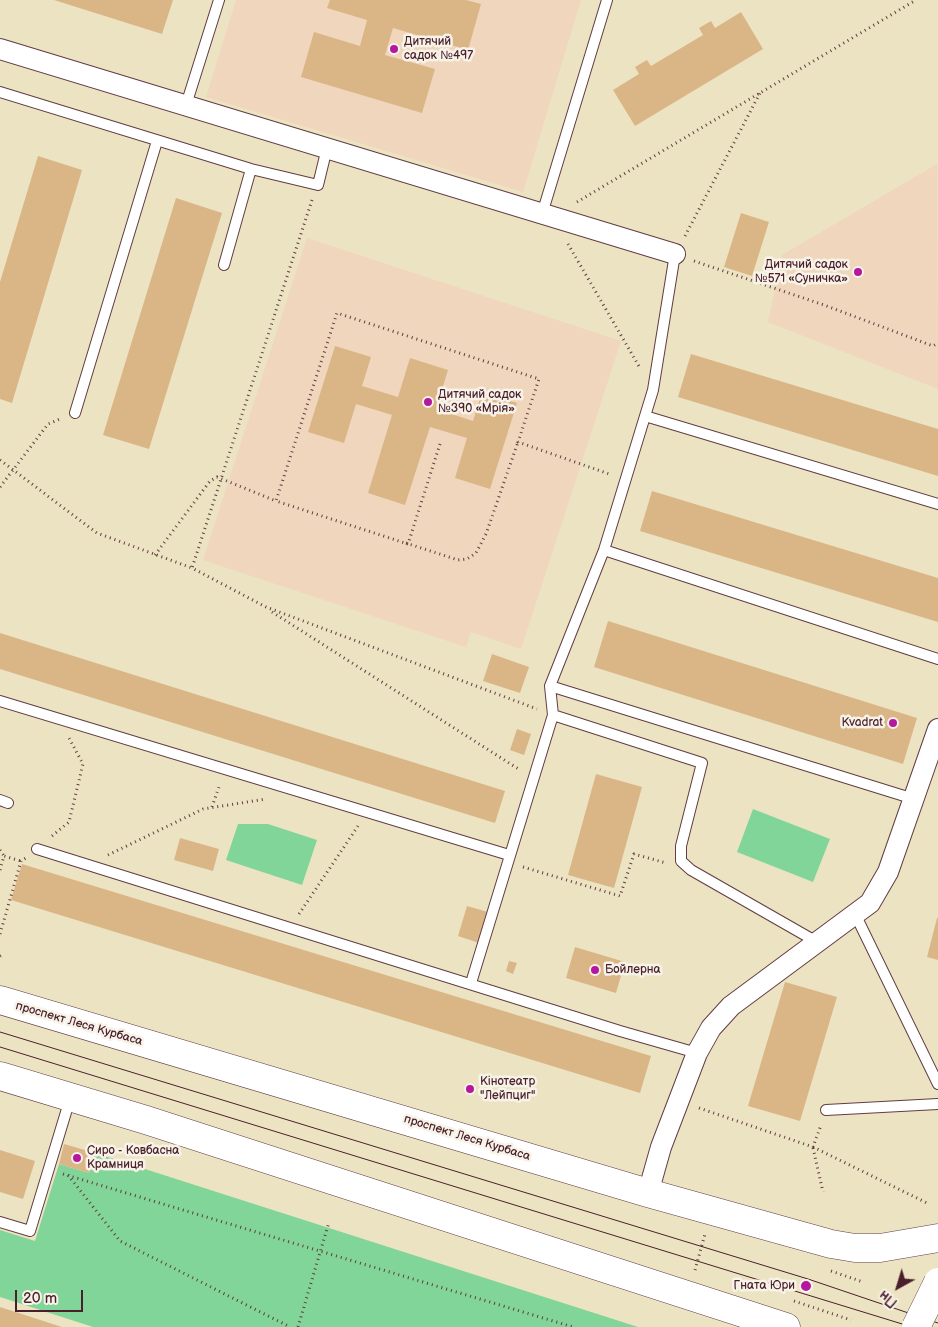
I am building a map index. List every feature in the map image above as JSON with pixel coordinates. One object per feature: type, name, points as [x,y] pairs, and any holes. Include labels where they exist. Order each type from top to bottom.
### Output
[{"type":"main road","name":"проспект Леся Курбаса","points":[[0,1000],[648,1193],[831,1244],[855,1248],[880,1248],[938,1238]]},
{"type":"main road","points":[[0,1076],[786,1327]]},
{"type":"main road","points":[[916,1327],[938,1282]]},
{"type":"street","points":[[1,52],[327,148],[675,254]]},
{"type":"street","points":[[648,1193],[661,1147],[697,1053],[711,1028],[731,1006],[817,942],[856,916],[870,903],[888,872],[938,728]]},
{"type":"lane","points":[[186,106],[219,0]]},
{"type":"lane","points":[[547,215],[607,0]]},
{"type":"lane","points":[[0,92],[251,169],[318,185],[327,148]]},
{"type":"lane","points":[[75,413],[157,141]]},
{"type":"lane","points":[[224,265],[251,169]]},
{"type":"lane","points":[[472,983],[553,715],[550,686],[604,550],[653,390],[675,254]]},
{"type":"lane","points":[[644,416],[938,504]]},
{"type":"lane","points":[[604,550],[938,659]]},
{"type":"lane","points":[[550,686],[914,799]]},
{"type":"lane","points":[[0,701],[368,811],[508,859]]},
{"type":"lane","points":[[553,715],[702,763],[681,846],[681,861],[691,870],[817,942]]},
{"type":"lane","points":[[37,849],[472,983],[620,1031],[697,1053]]},
{"type":"lane","points":[[856,916],[938,1084]]},
{"type":"lane","points":[[0,1222],[30,1231],[70,1098]]},
{"type":"lane","points":[[826,1110],[938,1104]]},
{"type":"path","points":[[653,390],[547,215],[760,93],[916,0]]},
{"type":"path","points":[[760,93],[675,254],[824,305],[932,346],[938,343]]},
{"type":"path","points":[[192,568],[302,227],[318,185]]},
{"type":"path","points":[[155,555],[210,481],[217,477],[276,501],[458,560],[468,559],[476,553],[486,534],[539,379],[337,313],[276,501]]},
{"type":"path","points":[[0,487],[48,424],[75,413]]},
{"type":"path","points":[[518,442],[582,463],[626,481]]},
{"type":"path","points":[[408,544],[440,444]]},
{"type":"path","points":[[0,460],[11,471],[97,533],[192,568],[266,607],[533,778]]},
{"type":"path","points":[[266,607],[553,715]]},
{"type":"path","points":[[0,934],[21,861],[69,822],[83,764],[58,718]]},
{"type":"path","points":[[212,807],[224,769]]},
{"type":"path","points":[[87,865],[203,809],[268,799]]},
{"type":"path","points":[[291,927],[368,811]]},
{"type":"path","points":[[0,850],[4,856],[21,861]]},
{"type":"path","points":[[508,859],[620,896],[634,854],[691,870]]},
{"type":"path","points":[[0,870],[4,856]]},
{"type":"path","points":[[679,1101],[813,1147],[927,1203]]},
{"type":"path","points":[[823,1192],[813,1147],[826,1110]]},
{"type":"path","points":[[49,1170],[573,1327]]},
{"type":"path","points":[[68,1175],[120,1241],[290,1327]]},
{"type":"path","points":[[298,1327],[329,1222]]},
{"type":"path","points":[[702,1272],[693,1269],[705,1232],[713,1234]]},
{"type":"shaded area","name":"Дитячий садок №497","points":[[236,0],[581,0],[523,192],[206,97]]},
{"type":"shaded area","name":"Дитячий садок №571 «Суничка»","points":[[937,164],[938,389],[768,322],[782,255]]},
{"type":"shaded area","name":"Дитячий садок №390 «Мрія»","points":[[307,238],[621,341],[521,649],[471,632],[466,647],[203,560]]},
{"type":"green space","points":[[753,809],[830,839],[813,882],[737,852]]},
{"type":"green space","points":[[238,824],[268,824],[317,840],[302,885],[226,860]]},
{"type":"green space","points":[[95,1153],[638,1327],[93,1327],[0,1297],[0,1230],[35,1241],[59,1164],[89,1173]]},
{"type":"building","points":[[54,0],[173,0],[162,34]]},
{"type":"building","points":[[330,0],[466,0],[481,4],[468,50],[393,28],[385,55],[435,69],[422,113],[301,77],[314,32],[360,46],[367,20],[327,8]]},
{"type":"building","points":[[741,12],[763,49],[635,126],[613,90],[639,74],[635,67],[647,60],[651,66],[703,35],[699,28],[711,21],[715,28]]},
{"type":"building","points":[[38,156],[82,170],[12,403],[0,399],[0,282]]},
{"type":"building","points":[[176,198],[222,213],[149,449],[103,435]]},
{"type":"building","points":[[741,213],[769,222],[752,276],[724,267]]},
{"type":"building","points":[[335,346],[371,357],[362,386],[398,397],[410,358],[448,370],[436,409],[473,421],[482,392],[517,403],[490,489],[455,478],[467,438],[430,427],[405,505],[368,493],[392,415],[356,404],[344,443],[308,432]]},
{"type":"building","points":[[691,354],[938,429],[938,476],[678,397]]},
{"type":"building","points":[[652,491],[938,578],[938,622],[640,531]]},
{"type":"building","points":[[608,621],[917,718],[903,764],[594,667]]},
{"type":"building","points":[[0,633],[505,791],[495,823],[0,669]]},
{"type":"building","points":[[492,654],[529,667],[520,693],[483,681]]},
{"type":"building","points":[[517,729],[531,734],[524,755],[510,750]]},
{"type":"building","points":[[596,774],[642,787],[614,888],[568,875]]},
{"type":"building","points":[[180,838],[219,849],[213,871],[174,860]]},
{"type":"building","points":[[22,864],[651,1056],[640,1093],[11,900]]},
{"type":"building","points":[[467,906],[488,912],[479,943],[458,936]]},
{"type":"building","points":[[938,918],[938,960],[927,957]]},
{"type":"building","name":"Бойлерна","points":[[575,947],[625,962],[616,993],[566,978]]},
{"type":"building","points":[[509,961],[517,963],[513,974],[506,971]]},
{"type":"building","points":[[785,982],[837,997],[800,1121],[748,1106]]},
{"type":"building","name":"Сиро - Ковбасна Крамниця","points":[[64,1144],[95,1153],[89,1173],[59,1164]]},
{"type":"building","points":[[0,1150],[35,1161],[23,1199],[0,1192]]},
{"type":"building","points":[[0,1307],[62,1327],[0,1327]]},
{"type":"tram line","points":[[0,1032],[808,1279],[938,1323]]},
{"type":"tram line","points":[[0,1047],[912,1327]]},
{"type":"place","name":"Дитячий садок №497","points":[[394,49]]},
{"type":"place","name":"Дитячий садок №571 «Суничка»","points":[[858,272]]},
{"type":"place","name":"Дитячий садок №390 «Мрія»","points":[[428,402]]},
{"type":"place","name":"Kvadrat","points":[[893,723]]},
{"type":"place","name":"Бойлерна","points":[[595,970]]},
{"type":"place","name":"Кінотеатр \"Лейпциг\"","points":[[470,1089]]},
{"type":"place","name":"Сиро - Ковбасна Крамниця","points":[[77,1158]]},
{"type":"place","name":"Гната Юри","points":[[806,1286]]}]
